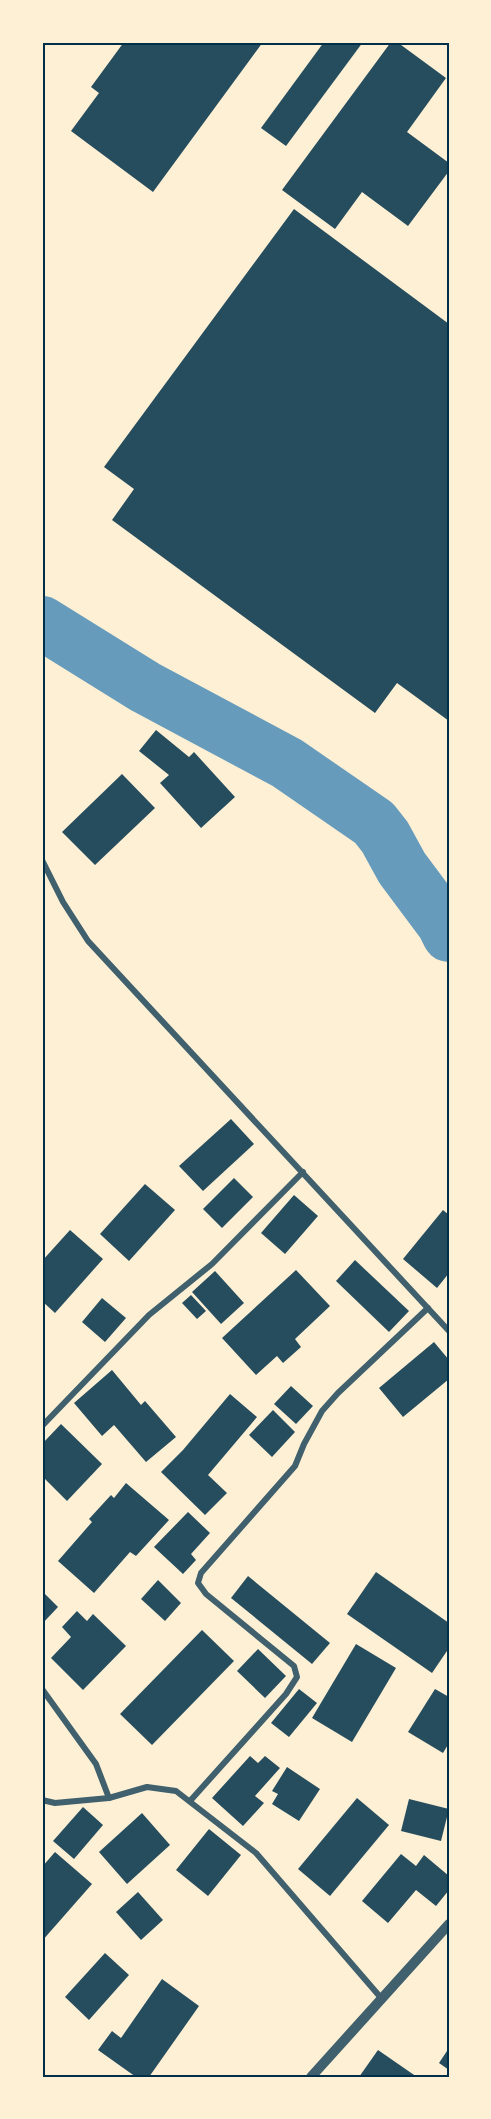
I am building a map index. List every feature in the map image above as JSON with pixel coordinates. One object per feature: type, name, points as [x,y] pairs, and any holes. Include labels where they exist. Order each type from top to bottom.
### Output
[{"type":"street","points":[[42,860],[63,902],[88,941],[449,1331]]},
{"type":"street","points":[[42,1426],[149,1315],[212,1264],[303,1172]]},
{"type":"street","points":[[190,1801],[285,1694],[297,1677],[294,1666],[206,1594],[198,1583],[201,1573],[295,1466],[322,1412],[338,1393],[428,1308]]},
{"type":"street","points":[[42,1689],[96,1764],[109,1798]]},
{"type":"street","points":[[42,1800],[55,1803],[109,1798],[147,1787],[176,1791],[256,1853],[382,1999]]},
{"type":"street","points":[[311,2077],[449,1924]]},
{"type":"building","points":[[124,42],[263,42],[153,192],[71,131],[99,93],[91,87]]},
{"type":"building","points":[[324,42],[363,42],[286,146],[261,128]]},
{"type":"building","points":[[391,42],[397,42],[446,78],[407,132],[449,163],[449,171],[408,226],[362,192],[335,229],[282,190]]},
{"type":"building","points":[[294,209],[449,324],[449,721],[397,683],[375,713],[112,520],[134,489],[104,467]]},
{"type":"building","points":[[156,730],[189,757],[194,752],[235,797],[201,828],[160,783],[169,775],[139,751]]},
{"type":"building","points":[[122,774],[155,808],[95,865],[62,832]]},
{"type":"building","points":[[231,1119],[254,1144],[203,1191],[179,1166]]},
{"type":"building","points":[[234,1178],[253,1197],[222,1228],[203,1209]]},
{"type":"building","points":[[145,1184],[175,1210],[129,1261],[100,1234]]},
{"type":"building","points":[[294,1195],[318,1216],[285,1254],[261,1233]]},
{"type":"building","points":[[443,1210],[449,1215],[449,1273],[437,1288],[403,1259]]},
{"type":"building","points":[[70,1230],[103,1259],[55,1313],[42,1301],[42,1261]]},
{"type":"building","points":[[355,1260],[409,1311],[389,1332],[336,1281]]},
{"type":"building","points":[[296,1270],[330,1306],[295,1339],[301,1347],[283,1363],[277,1356],[256,1375],[222,1338]]},
{"type":"building","points":[[215,1271],[244,1303],[221,1324],[192,1292]]},
{"type":"building","points":[[191,1295],[206,1311],[197,1319],[182,1303]]},
{"type":"building","points":[[102,1298],[126,1318],[105,1342],[82,1322]]},
{"type":"building","points":[[434,1342],[449,1360],[449,1379],[403,1417],[379,1388]]},
{"type":"building","points":[[112,1370],[141,1405],[145,1401],[176,1437],[146,1462],[114,1425],[102,1436],[74,1403]]},
{"type":"building","points":[[291,1386],[313,1406],[296,1424],[274,1404]]},
{"type":"building","points":[[230,1394],[257,1417],[208,1475],[227,1493],[205,1515],[161,1472],[183,1450]]},
{"type":"building","points":[[273,1410],[295,1432],[272,1457],[249,1435]]},
{"type":"building","points":[[61,1424],[102,1464],[67,1501],[42,1476],[42,1444]]},
{"type":"building","points":[[126,1483],[169,1520],[136,1556],[130,1552],[94,1593],[58,1561],[92,1522],[89,1519],[111,1495],[114,1498]]},
{"type":"building","points":[[188,1512],[210,1533],[191,1554],[196,1560],[183,1574],[154,1547]]},
{"type":"building","points":[[376,1572],[449,1623],[449,1648],[432,1673],[347,1614]]},
{"type":"building","points":[[248,1576],[330,1643],[312,1664],[231,1598]]},
{"type":"building","points":[[158,1580],[181,1603],[165,1621],[141,1599]]},
{"type":"building","points":[[42,1591],[58,1607],[42,1624]]},
{"type":"building","points":[[77,1611],[87,1621],[93,1614],[126,1646],[83,1690],[51,1658],[71,1637],[62,1627]]},
{"type":"building","points":[[202,1630],[234,1661],[152,1745],[120,1714]]},
{"type":"building","points":[[356,1644],[396,1668],[352,1742],[312,1718]]},
{"type":"building","points":[[258,1649],[286,1676],[265,1698],[237,1671]]},
{"type":"building","points":[[299,1689],[317,1703],[289,1737],[271,1723]]},
{"type":"building","points":[[435,1689],[449,1697],[449,1743],[443,1753],[408,1732]]},
{"type":"building","points":[[250,1756],[258,1763],[265,1756],[280,1768],[255,1796],[264,1803],[243,1826],[212,1798]]},
{"type":"building","points":[[287,1767],[320,1789],[299,1821],[272,1804],[278,1794],[272,1791]]},
{"type":"building","points":[[357,1798],[389,1825],[330,1896],[298,1869]]},
{"type":"building","points":[[409,1799],[449,1809],[441,1841],[401,1831]]},
{"type":"building","points":[[83,1807],[103,1825],[74,1859],[53,1841]]},
{"type":"building","points":[[142,1813],[170,1845],[127,1884],[99,1852]]},
{"type":"building","points":[[209,1829],[241,1855],[208,1896],[176,1870]]},
{"type":"building","points":[[55,1852],[92,1884],[42,1941],[42,1867]]},
{"type":"building","points":[[401,1854],[416,1866],[424,1855],[449,1876],[449,1890],[436,1906],[416,1890],[388,1923],[362,1901]]},
{"type":"building","points":[[138,1892],[163,1920],[141,1940],[116,1912]]},
{"type":"building","points":[[105,1953],[129,1975],[89,2020],[65,1997]]},
{"type":"building","points":[[162,1979],[199,2006],[149,2077],[136,2077],[98,2050],[112,2031],[121,2038]]},
{"type":"building","points":[[449,2048],[449,2070],[439,2063]]},
{"type":"building","points":[[378,2050],[417,2077],[359,2077]]},
{"type":"waterway","points":[[42,623],[145,687],[287,763],[374,823],[449,935]]}]
